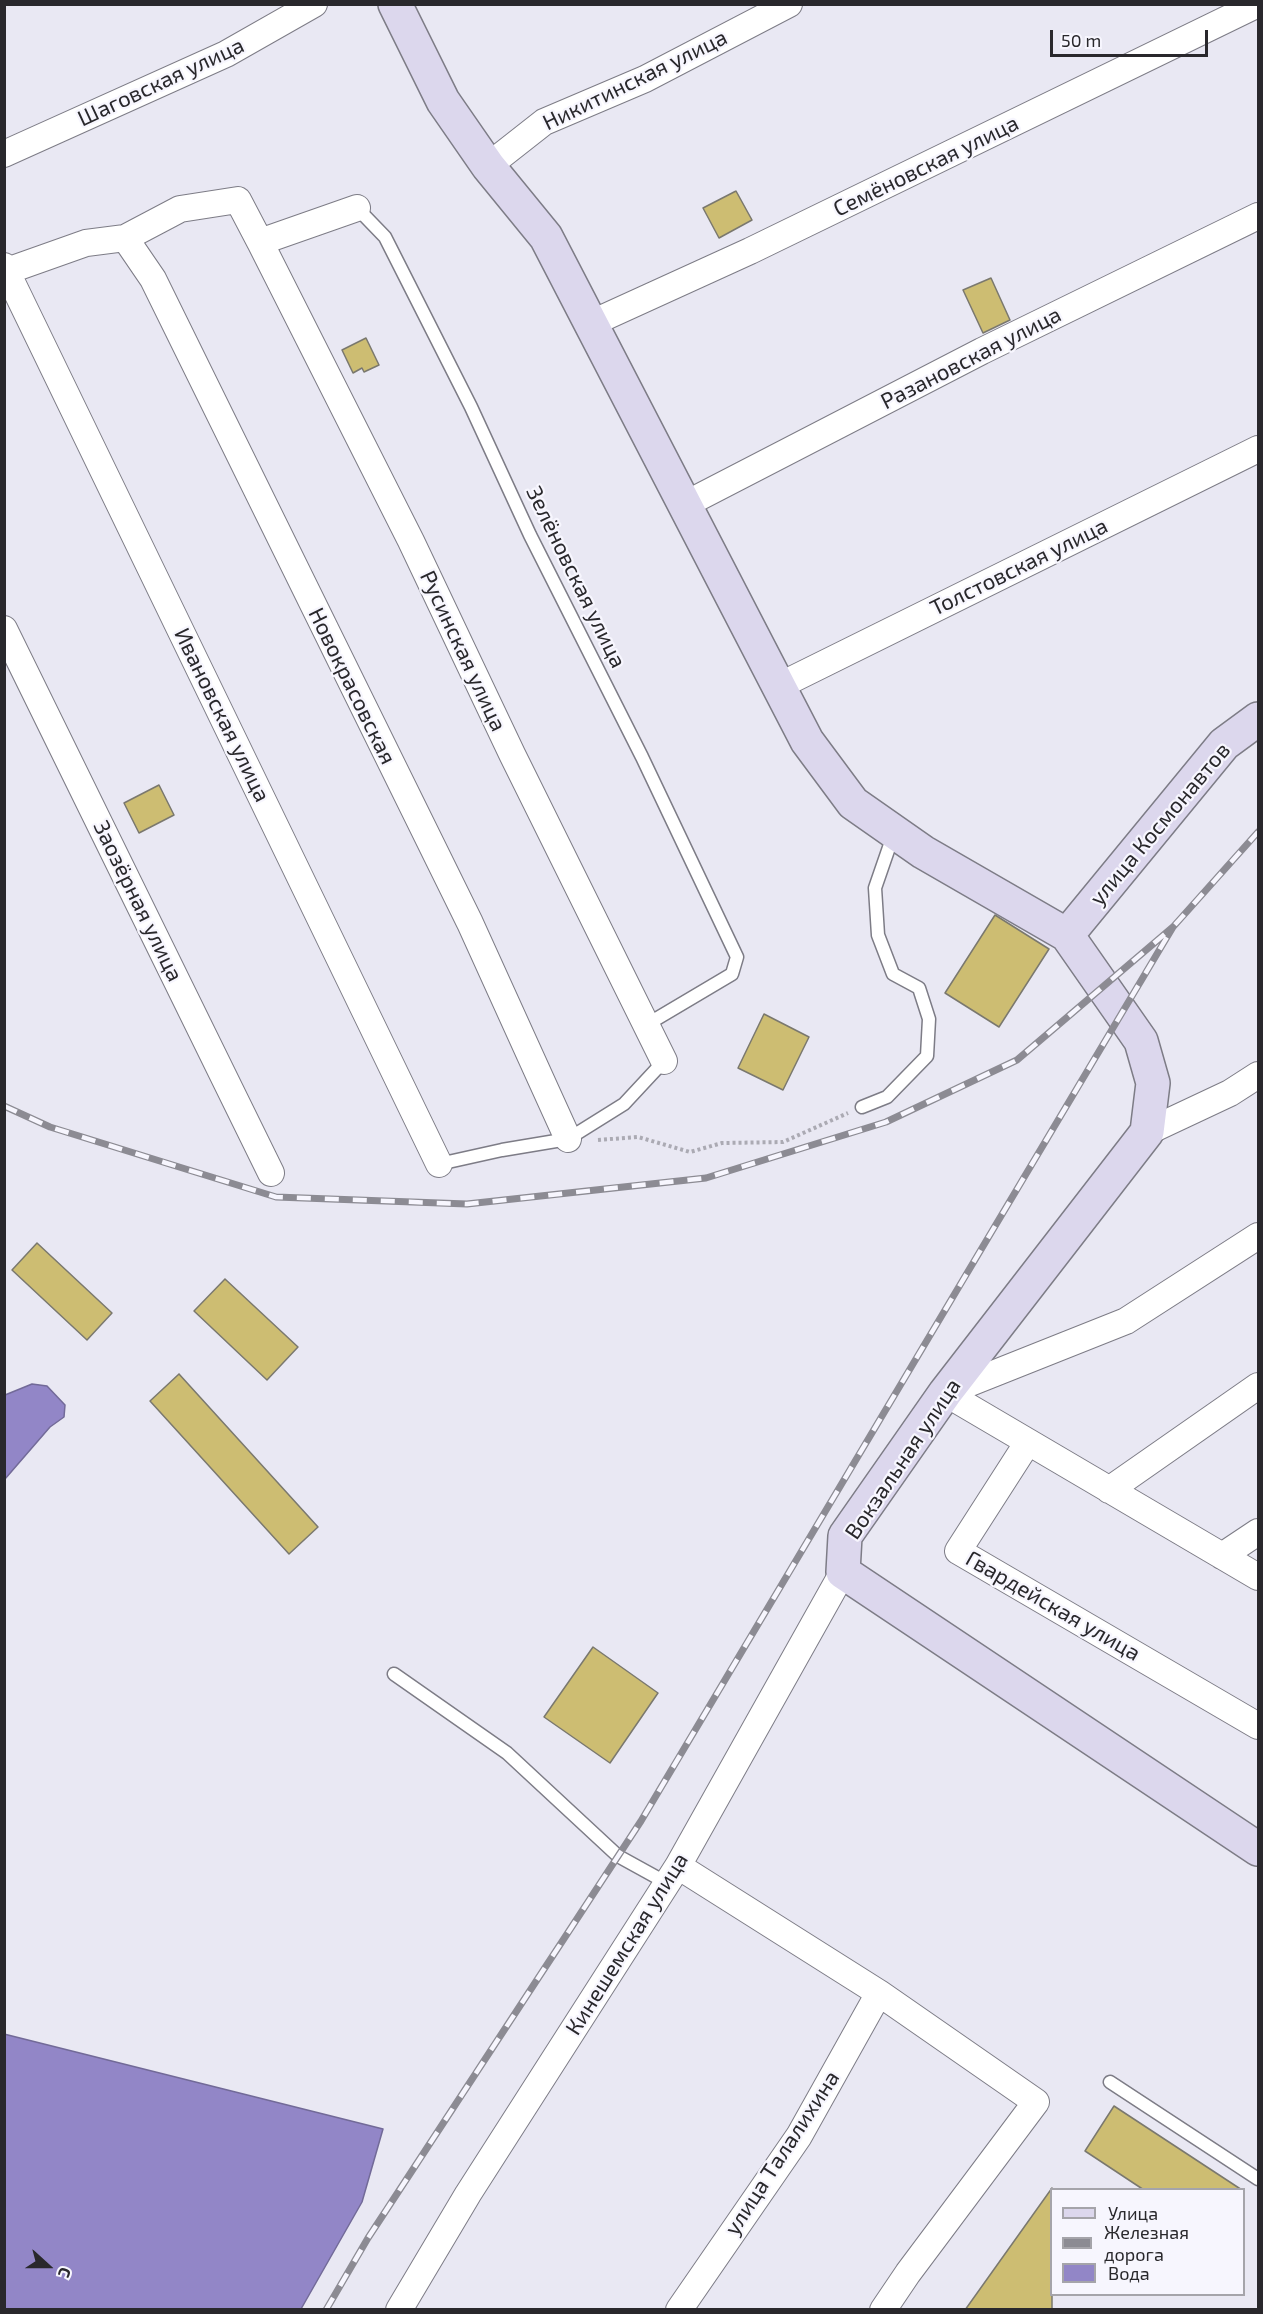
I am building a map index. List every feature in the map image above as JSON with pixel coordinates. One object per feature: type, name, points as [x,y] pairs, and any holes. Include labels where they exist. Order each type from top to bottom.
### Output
[{"type":"main road","points":[[395,4],[443,101],[488,166],[546,237],[807,741],[853,803],[923,852],[1067,935]]},
{"type":"main road","name":"улица Космонавтов","points":[[1067,935],[1224,744],[1258,719]]},
{"type":"main road","name":"Вокзальная улица","points":[[1067,935],[1141,1041],[1154,1083],[1147,1132],[945,1393],[845,1536],[843,1572],[1258,1849]]},
{"type":"street","name":"Шаговская улица","points":[[4,153],[226,54],[314,4]]},
{"type":"street","name":"Никитинская улица","points":[[488,166],[544,122],[645,79],[789,4]]},
{"type":"street","name":"Семёновская улица","points":[[592,324],[750,251],[1258,4]]},
{"type":"street","name":"Русинская улица","points":[[125,238],[180,209],[238,200],[411,541],[512,754],[664,1061]]},
{"type":"street","points":[[260,242],[357,208]]},
{"type":"street","name":"Разановская улица","points":[[686,504],[982,351],[1258,216]]},
{"type":"street","points":[[6,269],[86,243],[125,238]]},
{"type":"street","name":"Новокрасовская","points":[[125,238],[153,279],[470,923],[568,1139]]},
{"type":"street","name":"Ивановская улица","points":[[6,269],[439,1164]]},
{"type":"street","name":"Толстовская улица","points":[[779,686],[1258,449]]},
{"type":"street","name":"Заозёрная улица","points":[[4,629],[271,1173]]},
{"type":"street","points":[[1147,1132],[1230,1093],[1258,1075]]},
{"type":"street","points":[[945,1393],[1126,1321],[1258,1236]]},
{"type":"street","points":[[1109,1490],[1258,1386]]},
{"type":"street","points":[[945,1393],[1258,1577]]},
{"type":"street","name":"Гвардейская улица","points":[[1028,1442],[958,1551],[1258,1726]]},
{"type":"street","points":[[1222,1556],[1258,1533]]},
{"type":"street","name":"Кинешемская улица","points":[[399,2310],[474,2184],[673,1874],[843,1572]]},
{"type":"street","points":[[673,1874],[879,1993],[1036,2102],[883,2310]]},
{"type":"street","name":"улица Талалихина","points":[[679,2310],[799,2136],[879,1993]]},
{"type":"lane","name":"Зелёновская улица","points":[[357,208],[384,237],[471,407],[530,535],[642,757],[737,957],[732,974],[646,1025]]},
{"type":"lane","points":[[862,1107],[887,1097],[927,1056],[929,1019],[920,988],[893,974],[878,935],[875,888],[895,832]]},
{"type":"lane","points":[[439,1164],[568,1139],[624,1104],[664,1061]]},
{"type":"lane","points":[[394,1674],[507,1753],[618,1856],[673,1874]]},
{"type":"lane","points":[[1110,2082],[1258,2179]]},
{"type":"path","points":[[568,1139],[592,1141],[638,1137],[690,1152],[722,1143],[783,1142],[862,1107]]},
{"type":"water","points":[[32,1384],[47,1386],[65,1405],[64,1417],[50,1427],[5,1479],[5,1395]]},
{"type":"water","points":[[4,2034],[383,2129],[362,2202],[301,2309],[5,2309]]},
{"type":"building","points":[[736,191],[752,220],[719,238],[703,208]]},
{"type":"building","points":[[991,278],[1010,320],[983,333],[963,290]]},
{"type":"building","points":[[366,338],[379,365],[364,372],[362,368],[353,373],[342,350]]},
{"type":"building","points":[[159,785],[174,815],[139,833],[124,803]]},
{"type":"building","points":[[995,915],[1049,949],[999,1027],[945,993]]},
{"type":"building","points":[[764,1014],[809,1037],[783,1090],[738,1068]]},
{"type":"building","points":[[37,1243],[112,1313],[87,1340],[12,1270]]},
{"type":"building","points":[[225,1279],[298,1347],[267,1380],[194,1311]]},
{"type":"building","points":[[179,1374],[318,1527],[289,1554],[150,1401]]},
{"type":"building","points":[[593,1647],[658,1693],[610,1763],[544,1717]]},
{"type":"building","points":[[1114,2106],[1239,2188],[1141,2188],[1085,2151]]},
{"type":"building","points":[[1050,2191],[1052,2310],[965,2310]]},
{"type":"railway","points":[[4,1106],[50,1127],[276,1197],[467,1204],[706,1178],[886,1122],[1017,1060],[1173,927],[1258,832]]},
{"type":"railway","points":[[326,2310],[368,2238],[641,1821],[1173,927]]}]
